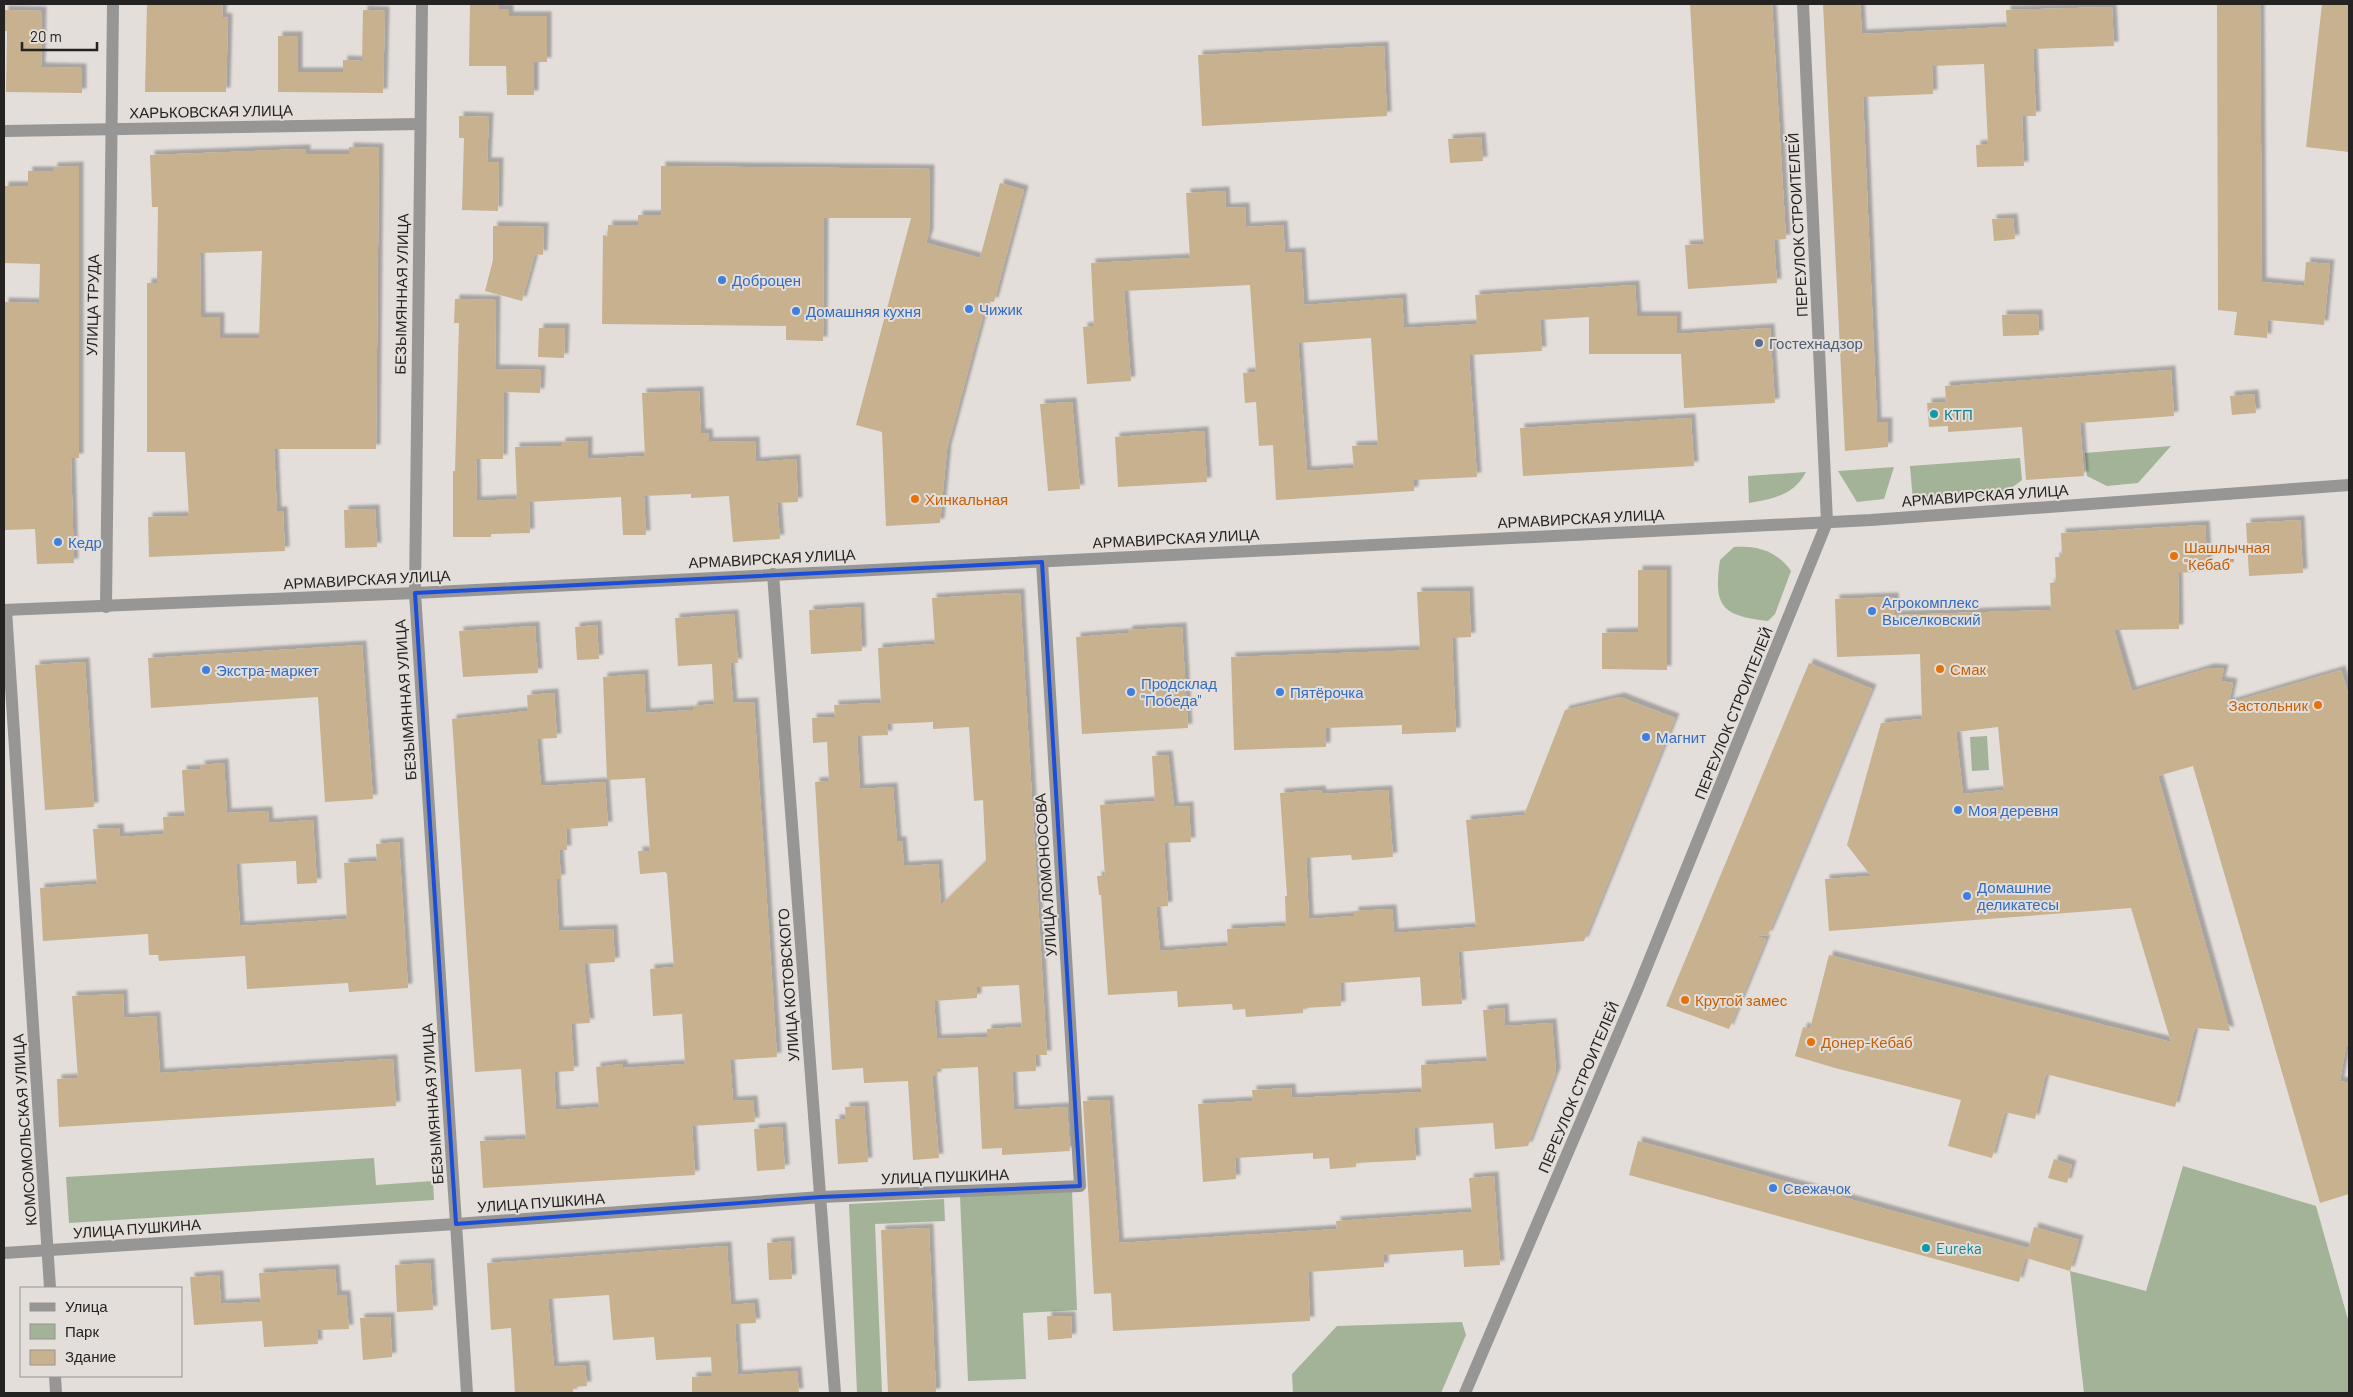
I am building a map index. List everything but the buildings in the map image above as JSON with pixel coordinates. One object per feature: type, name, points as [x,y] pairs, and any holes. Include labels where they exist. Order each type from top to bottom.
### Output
[{"type":"street","name":"УЛИЦА ТРУДА","points":[[106,607],[110,129],[113,4]]},
{"type":"street","name":"БЕЗЫМЯННАЯ УЛИЦА","points":[[422,4],[415,593],[468,1393]]},
{"type":"street","name":"ПЕРЕУЛОК СТРОИТЕЛЕЙ","points":[[1465,1393],[1631,1003],[1827,522],[1803,4]]},
{"type":"street","name":"ХАРЬКОВСКАЯ УЛИЦА","points":[[4,131],[420,124]]},
{"type":"street","name":"АРМАВИРСКАЯ УЛИЦА","points":[[5,610],[415,593],[1827,522],[2349,485]]},
{"type":"street","name":"УЛИЦА ЛОМОНОСОВА","points":[[1042,562],[1080,1186]]},
{"type":"street","name":"УЛИЦА КОТОВСКОГО","points":[[773,574],[835,1393]]},
{"type":"street","name":"КОМСОМОЛЬСКАЯ УЛИЦА","points":[[5,610],[50,1287]]},
{"type":"street","name":"УЛИЦА ПУШКИНА","points":[[4,1253],[456,1224],[821,1197],[1080,1186]]},
{"type":"street","points":[[55,1377],[56,1393]]},
{"type":"highlighted area","points":[[1042,562],[1080,1186],[821,1197],[456,1224],[415,593]]},
{"type":"green space","points":[[2171,446],[2138,483],[2107,486],[2087,476],[2085,453]]},
{"type":"green space","points":[[2020,458],[2022,480],[2002,495],[1913,501],[1910,466]]},
{"type":"green space","points":[[1894,467],[1884,499],[1857,502],[1838,471]]},
{"type":"green space","points":[[1806,472],[1795,486],[1782,495],[1749,503],[1748,476]]},
{"type":"green space","points":[[1734,547],[1751,547],[1766,551],[1773,554],[1791,571],[1775,614],[1768,621],[1752,619],[1731,612],[1720,599],[1718,576],[1720,560]]},
{"type":"green space","points":[[1987,736],[1989,770],[1972,771],[1970,737]]},
{"type":"green space","points":[[374,1158],[376,1185],[433,1181],[434,1200],[69,1223],[66,1177]]},
{"type":"green space","points":[[2183,1166],[2316,1206],[2349,1323],[2349,1393],[2084,1393],[2070,1271],[2146,1291]]},
{"type":"green space","points":[[1072,1191],[1077,1310],[1023,1313],[1026,1379],[968,1381],[960,1196]]},
{"type":"green space","points":[[944,1199],[945,1221],[875,1224],[882,1393],[857,1393],[849,1204]]},
{"type":"green space","points":[[1462,1322],[1466,1335],[1441,1393],[1293,1393],[1292,1374],[1337,1326]]},
{"type":"place","name":"Доброцен","points":[[722,280]]},
{"type":"place","name":"Чижик","points":[[969,309]]},
{"type":"place","name":"Домашняя кухня","points":[[796,311]]},
{"type":"place","name":"Гостехнадзор","points":[[1759,343]]},
{"type":"place","name":"КТП","points":[[1934,414]]},
{"type":"place","name":"Хинкальная","points":[[915,499]]},
{"type":"place","name":"Кедр","points":[[58,542]]},
{"type":"place","name":"Шашлычная \"Кебаб\"","points":[[2174,556]]},
{"type":"place","name":"Агрокомплекс Выселковский","points":[[1872,611]]},
{"type":"place","name":"Смак","points":[[1940,669]]},
{"type":"place","name":"Экстра-маркет","points":[[206,670]]},
{"type":"place","name":"Продсклад \"Победа\"","points":[[1131,692]]},
{"type":"place","name":"Пятёрочка","points":[[1280,692]]},
{"type":"place","name":"Застольник","points":[[2318,705]]},
{"type":"place","name":"Магнит","points":[[1646,737]]},
{"type":"place","name":"Моя деревня","points":[[1958,810]]},
{"type":"place","name":"Домашние деликатесы","points":[[1967,896]]},
{"type":"place","name":"Крутой замес","points":[[1685,1000]]},
{"type":"place","name":"Донер-Кебаб","points":[[1811,1042]]},
{"type":"place","name":"Свежачок","points":[[1773,1188]]},
{"type":"place","name":"Eureka","points":[[1926,1248]]}]
